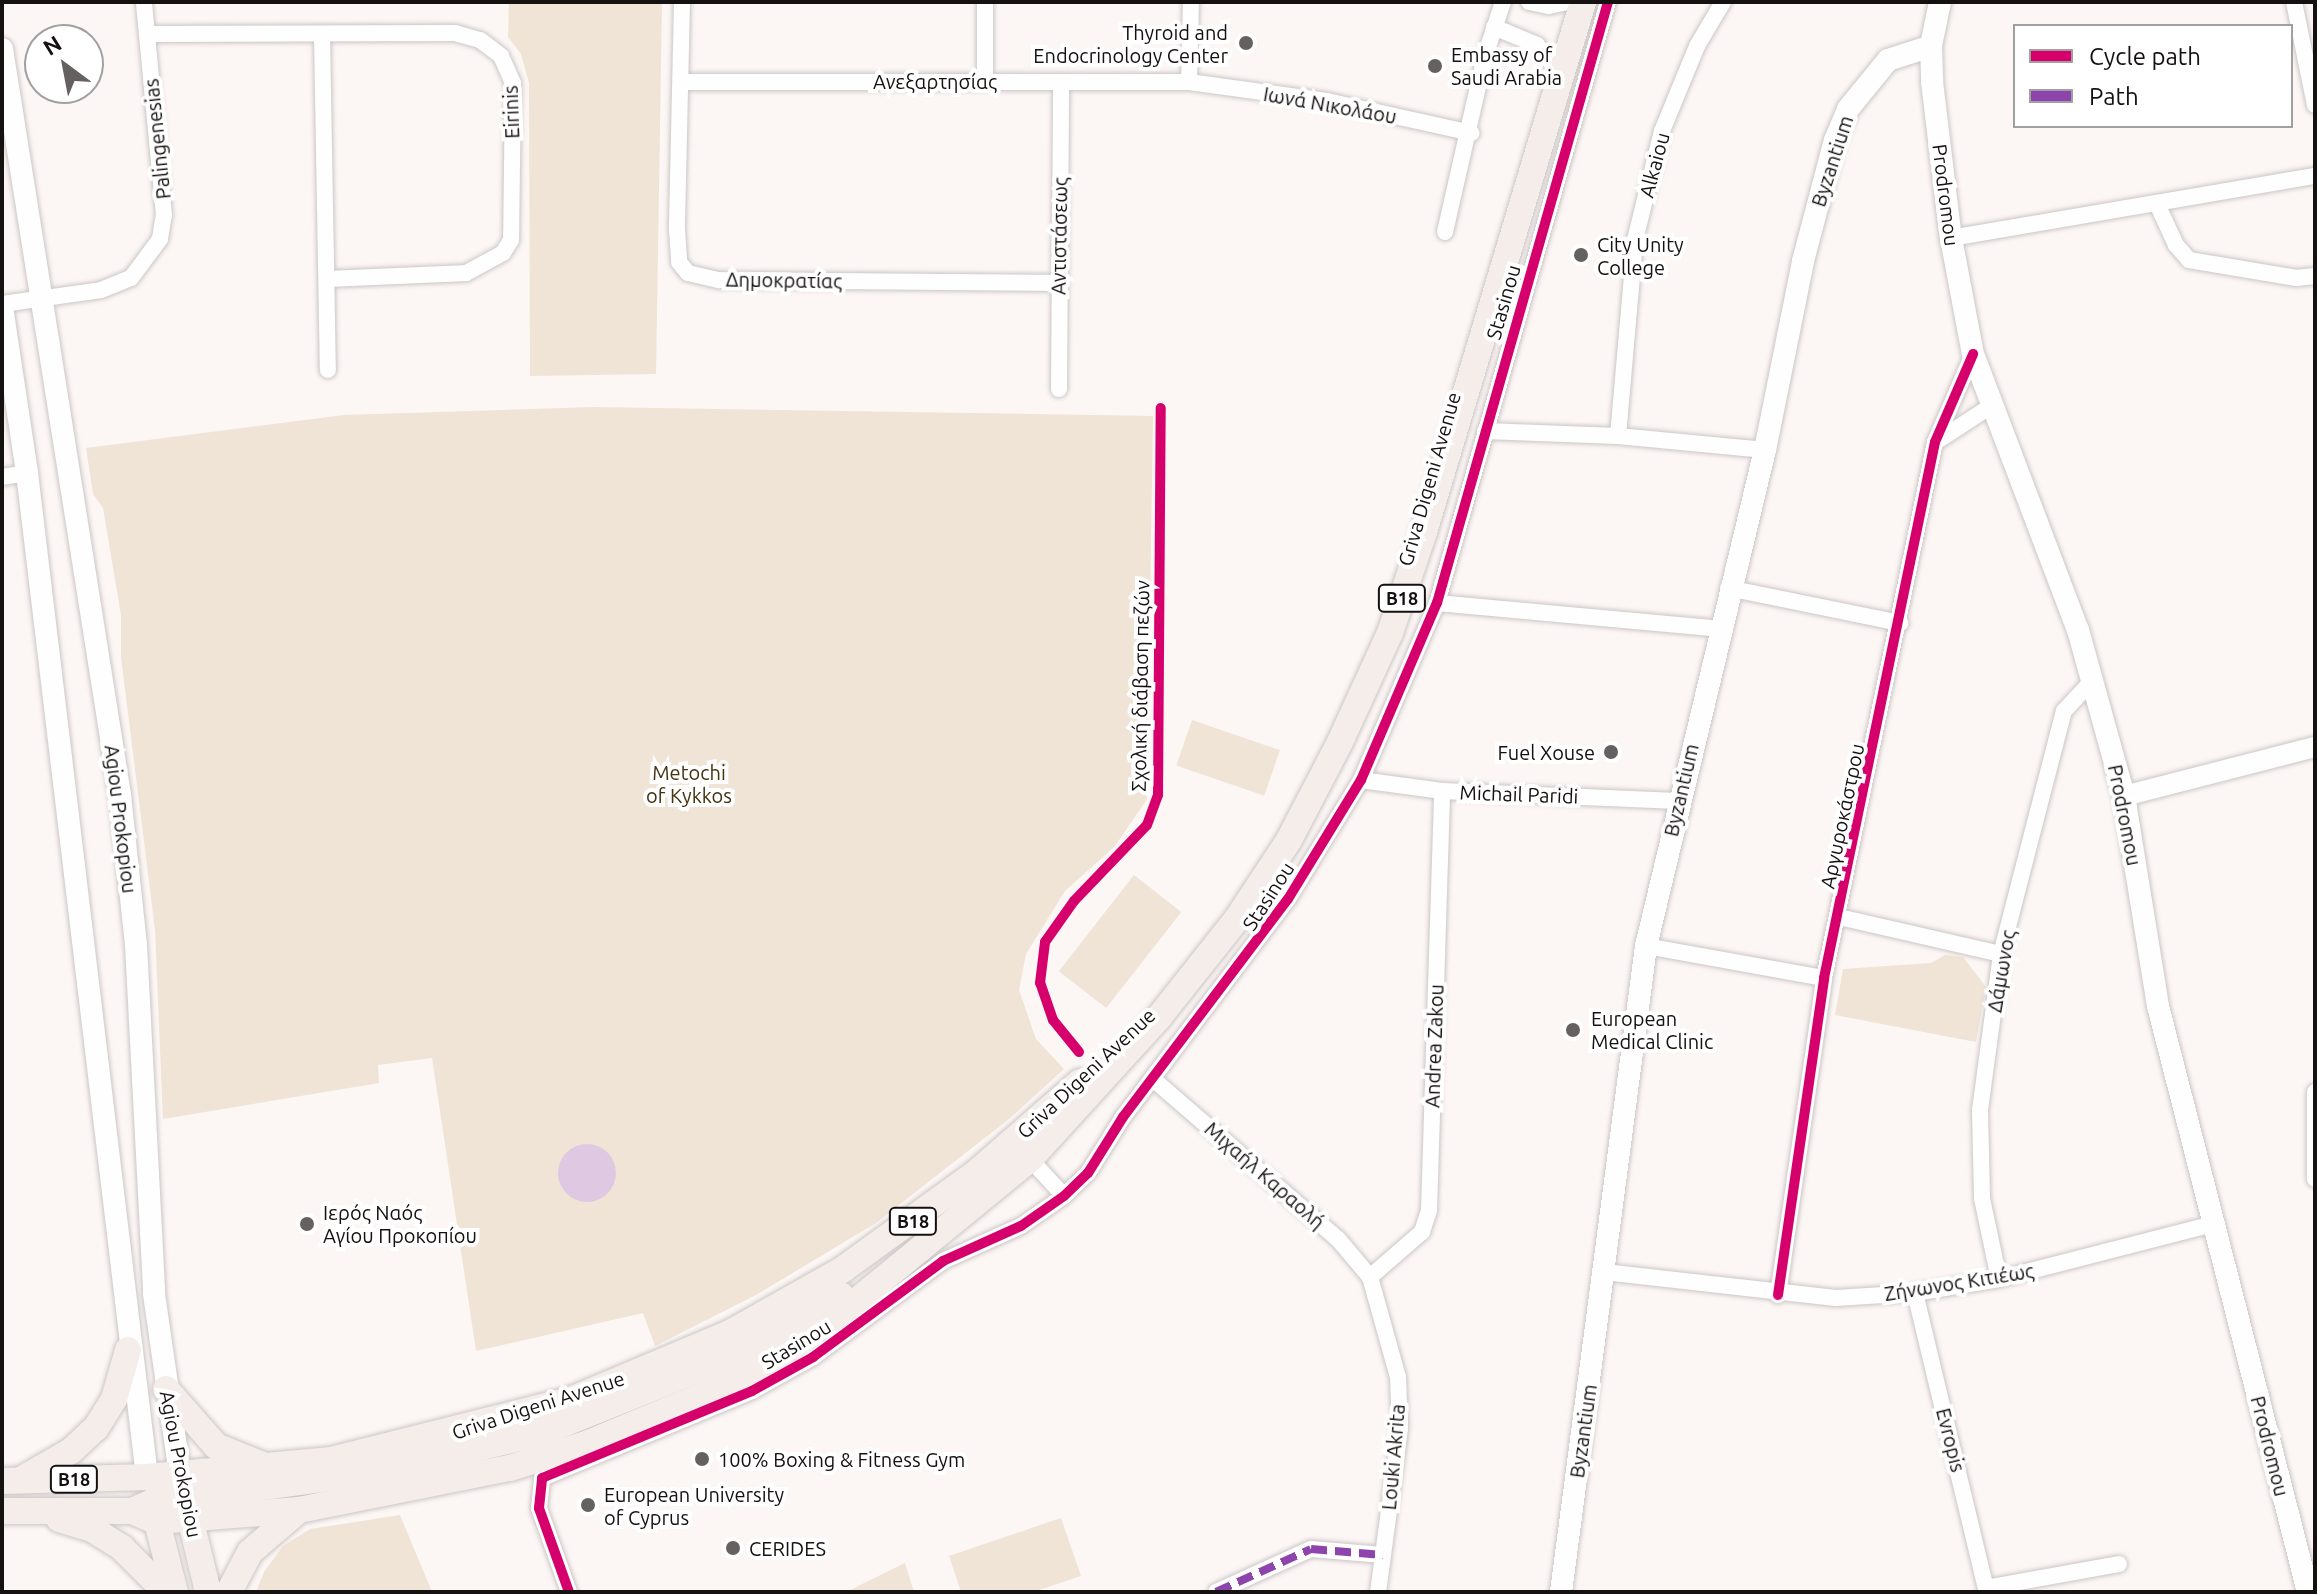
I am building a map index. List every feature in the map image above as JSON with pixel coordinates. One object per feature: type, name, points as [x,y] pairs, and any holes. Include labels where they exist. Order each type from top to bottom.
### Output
[{"type":"main road","name":"Griva Digeni Avenue","points":[[185,1497],[270,1467],[379,1451],[496,1422],[585,1394],[730,1333],[842,1270],[953,1191],[1050,1110],[1154,1010],[1219,927],[1287,824],[1377,640],[1569,2]]},
{"type":"main road","name":"Griva Digeni Avenue","points":[[185,1497],[299,1510],[510,1468],[659,1416],[785,1353],[1030,1159],[1160,1016],[1237,919],[1289,840],[1340,742],[1390,633],[1424,532],[1583,2]]},
{"type":"main road","name":"Prodromou","points":[[1940,2],[1931,46],[1951,238],[1973,354],[2093,680],[2124,796],[2158,1006],[2308,1592]]},
{"type":"main road","name":"Byzantium","points":[[1561,1592],[1646,946],[1728,588],[1765,450],[1803,261],[1835,140],[1848,109],[1888,60],[1931,46]]},
{"type":"main road","name":"Agiou Prokopiou","points":[[2,49],[38,299],[120,795],[136,945],[154,1294],[166,1389],[185,1497],[208,1592]]},
{"type":"main road","name":"Agiou Prokopiou","points":[[2,306],[27,473],[147,1503],[175,1592]]},
{"type":"main road","name":"Griva Digeni Avenue","points":[[13,1511],[147,1503],[380,1471],[503,1444],[578,1421],[741,1352],[932,1237]]},
{"type":"main road","points":[[10,1482],[71,1451],[96,1428],[114,1399],[128,1350]]},
{"type":"main road","points":[[166,1389],[216,1446],[270,1467]]},
{"type":"main road","name":"Griva Digeni Avenue","points":[[10,1482],[147,1503]]},
{"type":"main road","points":[[229,1592],[250,1552],[299,1510]]},
{"type":"main road","points":[[13,1511],[77,1524],[108,1538],[166,1592]]},
{"type":"street","name":"Palingenesias","points":[[2,306],[101,290],[131,278],[160,239],[164,215],[144,2]]},
{"type":"street","name":"Δημοκρατίας","points":[[682,2],[677,230],[679,262],[688,273],[719,280],[1059,283]]},
{"type":"street","points":[[985,2],[985,81]]},
{"type":"street","points":[[1189,82],[1191,2]]},
{"type":"street","points":[[1445,232],[1494,27],[1503,2]]},
{"type":"street","points":[[1529,2],[1549,6],[1569,2]]},
{"type":"street","name":"Stasinou","points":[[569,1592],[539,1508],[540,1481],[752,1391],[855,1328],[943,1261],[1021,1226],[1064,1196],[1088,1173],[1153,1079],[1249,958],[1361,780],[1437,603],[1608,2]]},
{"type":"street","name":"Alkaiou","points":[[1618,436],[1635,240],[1662,131],[1697,46],[1723,2]]},
{"type":"street","points":[[2294,2],[2308,32],[2315,105]]},
{"type":"street","points":[[1494,27],[1537,45],[1552,64]]},
{"type":"street","name":"Eirinis","points":[[147,34],[455,33],[480,40],[501,56],[513,83],[511,240],[503,253],[493,263],[466,273],[329,279]]},
{"type":"street","points":[[322,35],[329,279],[328,370]]},
{"type":"street","name":"Ανεξαρτησίας","points":[[682,82],[1189,82]]},
{"type":"street","name":"Ιωνά Νικολάου","points":[[1189,82],[1327,101],[1471,133]]},
{"type":"street","name":"Αντιστάσεως","points":[[1059,389],[1061,83]]},
{"type":"street","points":[[1951,238],[2158,206],[2315,176]]},
{"type":"street","points":[[2158,206],[2176,245],[2189,260],[2296,278],[2315,276]]},
{"type":"street","name":"Αργυροκάστρου","points":[[1778,1295],[1824,978],[1900,623],[1935,442],[1973,354]]},
{"type":"street","points":[[1935,442],[1991,406]]},
{"type":"street","points":[[1485,431],[1618,436],[1765,450]]},
{"type":"street","points":[[2,477],[27,473]]},
{"type":"street","points":[[1728,588],[1900,623]]},
{"type":"street","points":[[1437,603],[1720,629]]},
{"type":"street","name":"Δάμωνος","points":[[1999,1279],[1982,1198],[1980,1110],[2001,954],[2064,711],[2093,680]]},
{"type":"street","points":[[2124,796],[2315,747]]},
{"type":"street","name":"Michail Paridi","points":[[1361,780],[1442,791],[1678,801]]},
{"type":"street","name":"Andrea Zakou","points":[[1370,1277],[1422,1232],[1429,1210],[1442,791]]},
{"type":"street","points":[[1839,917],[2001,954]]},
{"type":"street","points":[[1646,946],[1824,978]]},
{"type":"street","name":"Μιχαήλ Καραολή","points":[[1153,1079],[1329,1230],[1370,1277]]},
{"type":"street","points":[[2315,1092],[2315,1179]]},
{"type":"street","points":[[1030,1159],[1064,1196]]},
{"type":"street","name":"Ζήνωνος Κιτιέως","points":[[1604,1272],[1778,1295],[1836,1298],[1915,1293],[1999,1279],[2213,1224]]},
{"type":"street","name":"Louki Akrita","points":[[1370,1277],[1398,1377],[1400,1428],[1378,1592]]},
{"type":"street","name":"Evropis","points":[[1915,1293],[1987,1590],[2119,1564]]},
{"type":"street","points":[[1216,1592],[1311,1549],[1383,1555]]},
{"type":"green space","points":[[509,2],[662,2],[656,374],[530,376],[529,83],[521,54],[508,37]]},
{"type":"green space","name":"Metochi of Kykkos","points":[[593,407],[1153,416],[1147,799],[1115,846],[1065,891],[1026,954],[1019,990],[1036,1039],[1064,1069],[1009,1119],[876,1223],[756,1295],[655,1346],[643,1313],[476,1351],[432,1058],[378,1065],[379,1083],[163,1119],[155,930],[121,657],[121,615],[103,508],[93,494],[86,448],[344,415]]},
{"type":"green space","points":[[1192,720],[1280,750],[1264,796],[1176,765]]},
{"type":"green space","points":[[1134,875],[1181,912],[1106,1008],[1059,971]]},
{"type":"green space","points":[[1945,955],[1963,957],[1986,987],[1976,1042],[1835,1015],[1843,969],[1931,963]]},
{"type":"green space","points":[[400,1515],[432,1592],[256,1592],[264,1572],[283,1546],[310,1529]]},
{"type":"green space","points":[[1061,1518],[1081,1576],[1033,1592],[961,1592],[949,1556]]},
{"type":"green space","points":[[905,1563],[914,1592],[846,1592]]},
{"type":"shaded area","points":[[587,1144],[608,1152],[616,1173],[608,1194],[587,1202],[566,1194],[558,1173],[566,1152]]},
{"type":"marked path","points":[[1216,1592],[1311,1549],[1383,1555]]},
{"type":"cycle path","points":[[569,1592],[539,1508],[542,1478],[752,1391],[813,1357],[943,1261],[1021,1226],[1064,1196],[1088,1173],[1123,1117],[1288,899],[1361,780],[1437,603],[1608,2]]},
{"type":"cycle path","points":[[1778,1295],[1824,978],[1935,442],[1973,354]]},
{"type":"cycle path","name":"Σχολική διάβαση πεζών","points":[[1079,1052],[1053,1020],[1040,983],[1045,942],[1074,901],[1147,825],[1158,795],[1161,408]]},
{"type":"place","name":"Thyroid and Endocrinology Center","points":[[1246,43]]},
{"type":"place","name":"Embassy of Saudi Arabia","points":[[1435,66]]},
{"type":"place","name":"City Unity College","points":[[1581,255]]},
{"type":"place","name":"Fuel Xouse","points":[[1611,752]]},
{"type":"place","name":"European Medical Clinic","points":[[1573,1030]]},
{"type":"place","name":"Ιερός Ναός Αγίου Προκοπίου","points":[[307,1224]]},
{"type":"place","name":"100% Boxing & Fitness Gym","points":[[702,1459]]},
{"type":"place","name":"European University of Cyprus","points":[[588,1505]]},
{"type":"place","name":"CERIDES","points":[[733,1548]]}]
